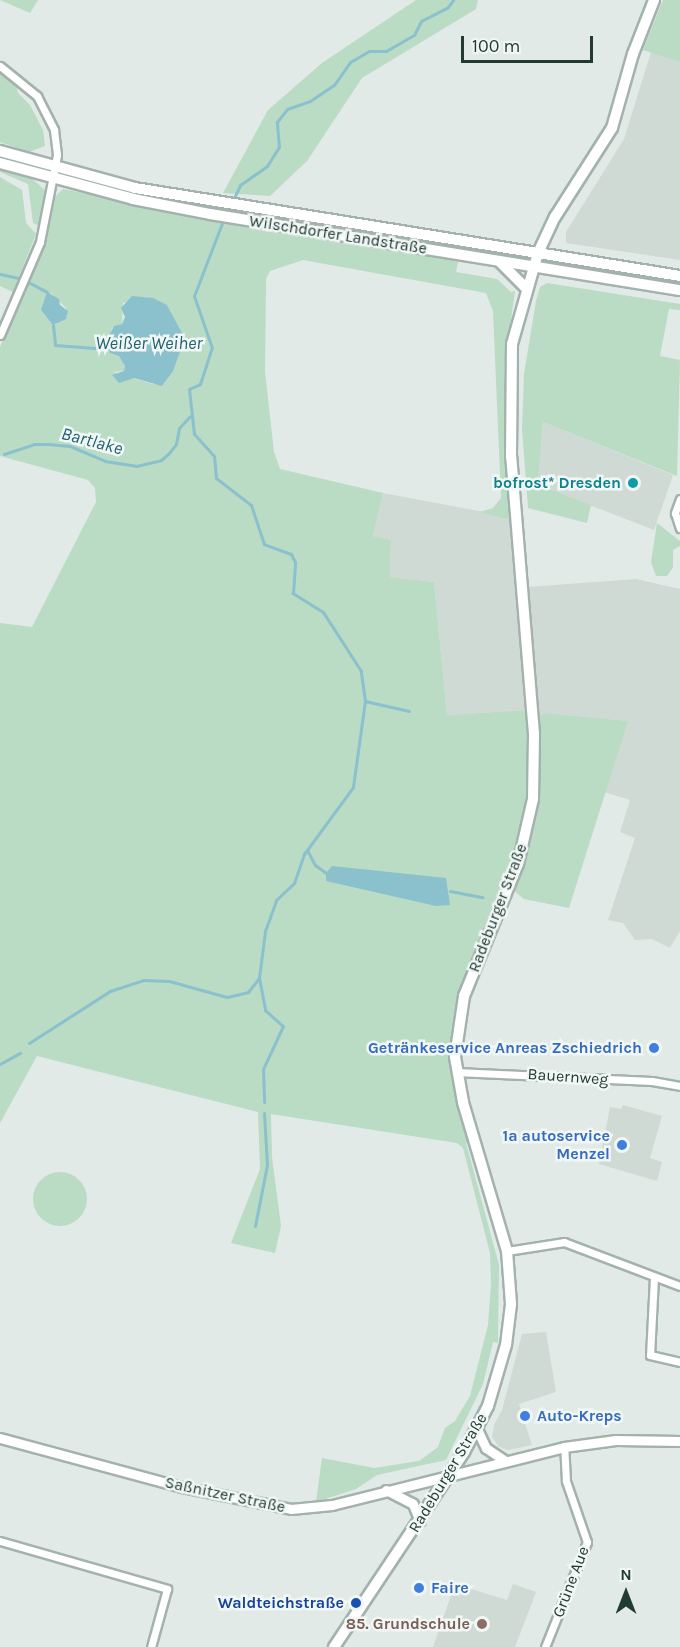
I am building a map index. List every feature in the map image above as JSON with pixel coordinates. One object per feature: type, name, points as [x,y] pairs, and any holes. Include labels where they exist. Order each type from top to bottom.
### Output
[{"type":"main road","name":"Radeburger Straße","points":[[334,1647],[452,1473],[477,1429],[495,1386],[509,1330],[511,1286],[507,1251],[456,1072],[458,1022],[464,996],[518,864],[533,800],[534,734],[510,398],[512,344],[525,287],[533,266],[555,217],[612,128],[633,54],[654,0]]},
{"type":"main road","name":"Wilschdorfer Landstraße","points":[[0,151],[54,174],[210,214],[680,290]]},
{"type":"main road","name":"Wilschdorfer Landstraße","points":[[0,163],[235,206],[680,276]]},
{"type":"main road","points":[[498,261],[525,287]]},
{"type":"street","points":[[0,66],[37,96],[50,118],[57,155],[40,242],[0,335]]},
{"type":"street","points":[[680,499],[675,513],[680,528]]},
{"type":"street","name":"Bauernweg","points":[[456,1072],[652,1081],[680,1086]]},
{"type":"street","points":[[507,1251],[564,1242],[680,1286]]},
{"type":"street","points":[[654,1277],[650,1356],[680,1362]]},
{"type":"street","points":[[477,1429],[486,1449],[504,1460]]},
{"type":"street","name":"Saßnitzer Straße","points":[[0,1438],[276,1508],[318,1508],[384,1489],[564,1447],[616,1440],[680,1441]]},
{"type":"street","name":"Grüne Aue","points":[[545,1647],[587,1542],[566,1480],[564,1447]]},
{"type":"street","points":[[384,1489],[406,1498],[420,1521]]},
{"type":"street","points":[[0,1541],[167,1589],[151,1647]]},
{"type":"shaded area","points":[[651,52],[680,62],[680,260],[566,243],[566,232],[624,139]]},
{"type":"shaded area","points":[[543,422],[673,475],[654,530],[538,485]]},
{"type":"shaded area","points":[[383,493],[511,517],[527,710],[447,715],[434,582],[390,577],[391,540],[373,536]]},
{"type":"shaded area","points":[[636,579],[680,589],[680,931],[670,948],[652,939],[635,940],[623,923],[608,920],[635,838],[620,832],[630,800],[604,792],[627,721],[545,713],[538,717],[527,587]]},
{"type":"shaded area","points":[[623,1105],[662,1116],[650,1158],[662,1162],[657,1181],[599,1164],[610,1107],[621,1109]]},
{"type":"shaded area","points":[[546,1332],[556,1392],[519,1404],[532,1445],[508,1450],[499,1447],[492,1437],[494,1425],[502,1410],[522,1334]]},
{"type":"shaded area","name":"85. Grundschule","points":[[455,1584],[507,1600],[513,1584],[536,1592],[515,1647],[433,1647]]},
{"type":"green space","points":[[0,0],[38,0],[30,13]]},
{"type":"green space","points":[[416,0],[478,0],[476,9],[362,78],[307,161],[270,196],[223,193],[268,110],[322,63]]},
{"type":"green space","points":[[663,0],[680,0],[680,62],[643,50]]},
{"type":"green space","points":[[0,72],[16,84],[18,93],[30,105],[43,130],[45,146],[29,152],[0,142]]},
{"type":"green space","points":[[0,167],[31,178],[46,191],[39,226],[33,223],[28,184],[0,172]]},
{"type":"green space","points":[[67,176],[128,191],[227,209],[134,195]]},
{"type":"green space","points":[[0,177],[22,190],[26,223],[36,234],[13,292],[0,286]]},
{"type":"green space","points":[[63,189],[216,221],[429,254],[458,262],[456,272],[497,279],[511,292],[515,291],[504,370],[511,517],[507,519],[480,512],[493,508],[501,498],[493,311],[486,293],[303,260],[270,271],[266,279],[265,372],[274,452],[280,469],[383,493],[373,536],[391,540],[390,577],[434,582],[447,715],[527,710],[530,742],[529,795],[517,849],[462,987],[450,1042],[455,1092],[471,1142],[466,1143],[499,1265],[498,1343],[493,1342],[483,1384],[446,1460],[377,1475],[356,1489],[316,1502],[322,1458],[374,1468],[419,1461],[438,1447],[445,1428],[455,1421],[470,1396],[488,1325],[491,1284],[490,1253],[463,1148],[457,1143],[271,1114],[272,1157],[281,1226],[275,1253],[231,1243],[260,1169],[258,1112],[37,1056],[0,1123],[0,623],[32,627],[96,502],[95,488],[88,480],[0,456],[0,347],[44,242],[55,197]],"holes":[[[51,293],[66,308],[67,317],[54,325],[41,310]],[[145,297],[167,305],[185,338],[164,384],[153,384],[113,372],[124,371],[125,366],[109,337],[112,328],[122,324],[123,303]]]},
{"type":"green space","points":[[232,210],[378,233],[518,255],[517,260]]},
{"type":"green space","points":[[562,264],[680,280],[680,285],[562,267]]},
{"type":"green space","points":[[547,283],[680,304],[680,310],[669,309],[660,356],[680,360],[677,476],[543,422],[538,485],[591,505],[587,523],[528,508],[522,429],[524,374],[536,301],[540,287]]},
{"type":"green space","points":[[657,523],[680,541],[680,546],[673,550],[673,567],[667,576],[656,576],[651,562]]},
{"type":"green space","points":[[545,713],[628,721],[569,908],[524,899],[513,890],[534,816],[539,765],[538,717]]},
{"type":"green space","points":[[60,1172],[70,1174],[79,1180],[85,1189],[87,1199],[85,1209],[79,1218],[70,1224],[60,1226],[50,1224],[41,1218],[35,1209],[33,1199],[35,1189],[41,1180],[50,1174]]},
{"type":"water","points":[[47,292],[59,299],[60,305],[68,311],[66,319],[53,325],[41,310]]},
{"type":"water","name":"Weißer Weiher","points":[[132,296],[153,298],[167,305],[185,338],[173,371],[162,386],[134,378],[119,383],[112,375],[124,371],[125,366],[119,356],[110,353],[107,339],[114,326],[122,324],[125,317],[121,308]]},
{"type":"water","points":[[332,866],[446,878],[450,905],[436,906],[326,881],[326,873]]},
{"type":"waterway","name":"Bartlake","points":[[234,198],[240,185],[267,166],[279,147],[277,122],[287,109],[310,101],[334,85],[350,62],[369,51],[386,51],[414,35],[421,21],[448,7],[453,0]]},
{"type":"waterway","points":[[29,1043],[110,991],[143,980],[169,981],[227,997],[248,992],[259,978],[265,931],[276,900],[294,883],[304,854],[353,787],[365,701],[361,671],[323,612],[293,593],[295,562],[291,554],[264,544],[251,505],[216,478],[214,456],[194,434],[189,389],[200,384],[212,348],[194,296],[222,223]]},
{"type":"waterway","points":[[0,274],[19,278]]},
{"type":"waterway","points":[[30,283],[47,292]]},
{"type":"waterway","points":[[53,325],[55,345],[108,349]]},
{"type":"waterway","name":"Bartlake","points":[[4,454],[34,444],[48,444],[70,446],[105,461],[136,466],[161,460],[169,453],[176,444],[179,428],[190,416]]},
{"type":"waterway","points":[[365,701],[409,711]]},
{"type":"waterway","points":[[307,850],[315,865],[326,873]]},
{"type":"waterway","points":[[450,891],[482,897]]},
{"type":"waterway","points":[[259,978],[265,1010],[283,1026],[263,1069],[264,1102]]},
{"type":"waterway","points":[[0,1064],[20,1053]]},
{"type":"waterway","points":[[255,1226],[267,1165],[264,1113]]},
{"type":"place","name":"bofrost* Dresden","points":[[633,483]]},
{"type":"place","name":"Getränkeservice Anreas Zschiedrich","points":[[654,1048]]},
{"type":"place","name":"1a autoservice Menzel","points":[[622,1145]]},
{"type":"place","name":"Auto-Kreps","points":[[525,1416]]},
{"type":"place","name":"Faire","points":[[419,1588]]},
{"type":"place","name":"Waldteichstraße","points":[[356,1603]]},
{"type":"place","name":"85. Grundschule","points":[[482,1624]]}]
